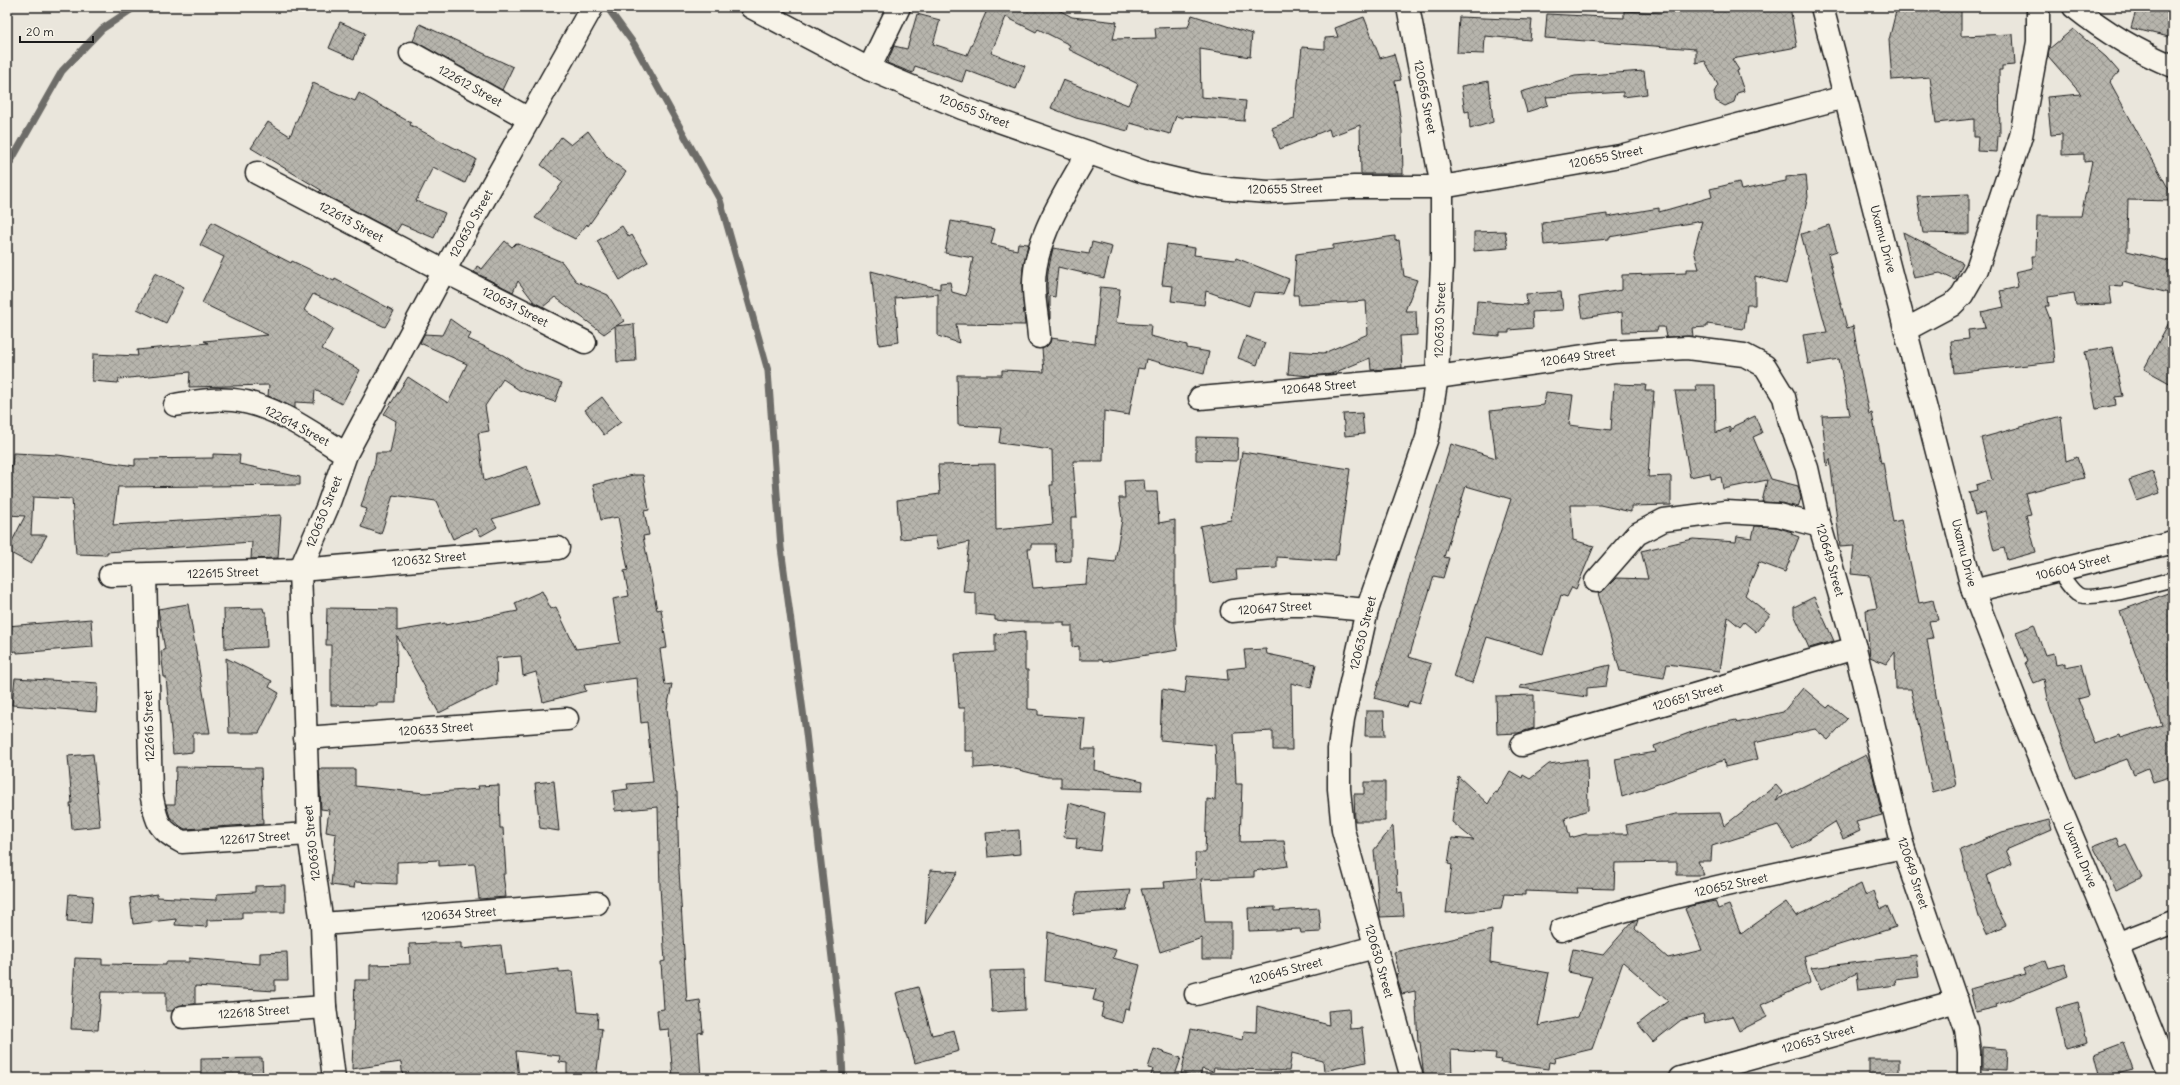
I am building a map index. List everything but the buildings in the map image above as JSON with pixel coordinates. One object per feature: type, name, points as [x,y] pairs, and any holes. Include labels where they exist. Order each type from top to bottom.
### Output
[{"type":"street","name":"120630 Street","points":[[334,1078],[325,1007],[322,924],[309,834],[300,570],[327,508],[346,454],[444,271],[592,7]]},
{"type":"street","name":"120655 Street","points":[[751,7],[869,69],[962,108],[1087,154],[1144,172],[1199,185],[1229,189],[1268,192],[1354,187],[1442,187],[1620,156],[1845,97]]},
{"type":"street","points":[[869,69],[900,7]]},
{"type":"street","name":"120656 Street","points":[[1408,7],[1442,187]]},
{"type":"street","name":"Uxamu Drive","points":[[1822,7],[1907,329],[1973,591],[2022,717],[2117,944],[2170,1078]]},
{"type":"street","points":[[1907,329],[1952,305],[1962,295],[1976,269],[2021,136],[2038,42],[2038,7]]},
{"type":"street","points":[[2074,7],[2153,58],[2173,66]]},
{"type":"street","name":"122612 Street","points":[[411,53],[529,119]]},
{"type":"street","points":[[1039,337],[1034,287],[1037,260],[1046,233],[1087,154]]},
{"type":"street","name":"122613 Street","points":[[257,172],[444,271]]},
{"type":"street","name":"120630 Street","points":[[1412,1078],[1343,830],[1339,789],[1339,749],[1343,719],[1367,610],[1427,438],[1438,377],[1442,264],[1442,187]]},
{"type":"street","name":"120631 Street","points":[[444,271],[585,342]]},
{"type":"street","name":"120649 Street","points":[[1438,377],[1613,352],[1687,348],[1744,355],[1765,366],[1784,397],[1790,422],[1807,468],[1820,526],[1854,648],[1903,847],[1966,1029],[1969,1052],[1968,1078]]},
{"type":"street","name":"120648 Street","points":[[1200,398],[1438,377]]},
{"type":"street","name":"122614 Street","points":[[175,405],[206,400],[233,400],[253,404],[271,411],[346,454]]},
{"type":"street","points":[[1596,581],[1637,534],[1664,520],[1726,512],[1778,515],[1820,526]]},
{"type":"street","name":"106604 Street","points":[[1973,591],[2173,542]]},
{"type":"street","name":"120632 Street","points":[[300,570],[558,548]]},
{"type":"street","name":"122615 Street","points":[[110,576],[300,570]]},
{"type":"street","name":"122616 Street","points":[[145,576],[149,751],[151,793],[156,820],[165,833],[182,842],[202,842]]},
{"type":"street","name":"120647 Street","points":[[1232,611],[1290,605],[1312,605],[1367,610]]},
{"type":"street","name":"120651 Street","points":[[1522,745],[1854,648]]},
{"type":"street","name":"120633 Street","points":[[305,738],[567,719]]},
{"type":"street","name":"122617 Street","points":[[202,842],[309,834]]},
{"type":"street","name":"120652 Street","points":[[1561,930],[1611,913],[1667,898],[1903,847]]},
{"type":"street","name":"120634 Street","points":[[322,924],[597,903]]},
{"type":"street","points":[[2117,944],[2173,922]]},
{"type":"street","name":"120645 Street","points":[[1196,994],[1375,947]]},
{"type":"street","name":"120653 Street","points":[[1680,1078],[1957,1001]]},
{"type":"street","name":"122618 Street","points":[[182,1017],[325,1007]]},
{"type":"lane","points":[[2058,570],[2077,595],[2084,597],[2099,596],[2173,580]]},
{"type":"waterway","points":[[7,168],[62,71],[102,29],[135,7]]},
{"type":"waterway","points":[[607,7],[634,44],[720,200],[768,371],[781,548],[806,733],[841,1036],[843,1078]]}]
